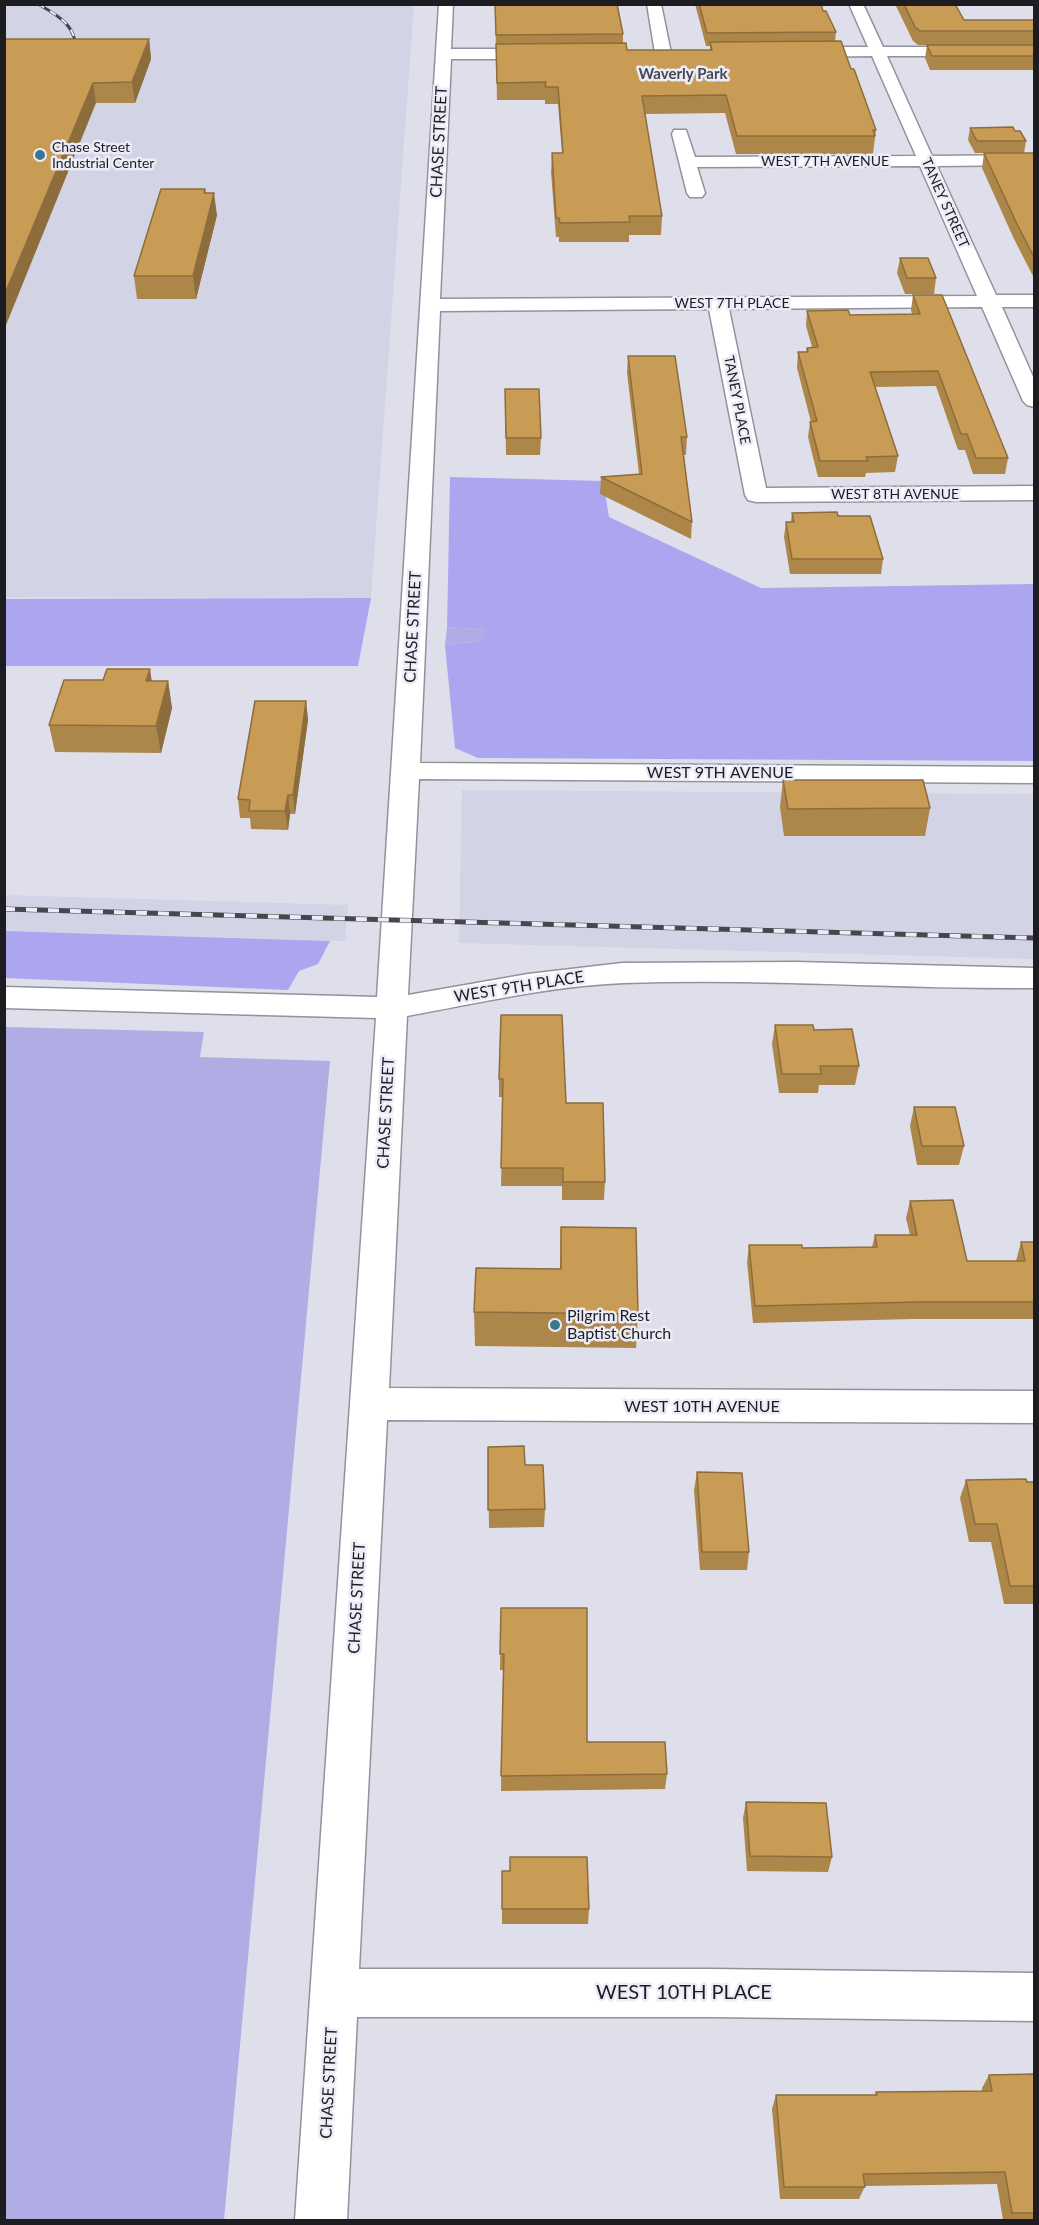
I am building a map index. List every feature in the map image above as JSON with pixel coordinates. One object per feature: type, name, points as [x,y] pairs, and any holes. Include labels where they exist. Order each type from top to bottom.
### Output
[{"type":"street","name":"CHASE STREET","points":[[321,2220],[406,771],[446,4]]},
{"type":"street","points":[[654,4],[663,53]]},
{"type":"street","name":"TANEY STREET","points":[[856,4],[1035,401]]},
{"type":"street","points":[[784,52],[1035,51]]},
{"type":"street","points":[[444,54],[559,54]]},
{"type":"street","points":[[680,134],[696,193]]},
{"type":"street","name":"WEST 7TH AVENUE","points":[[688,162],[1035,160]]},
{"type":"street","name":"WEST 7TH PLACE","points":[[430,305],[1035,301]]},
{"type":"street","name":"TANEY PLACE","points":[[718,304],[756,495]]},
{"type":"street","name":"WEST 8TH AVENUE","points":[[756,495],[1035,494]]},
{"type":"street","name":"WEST 9TH AVENUE","points":[[406,771],[1035,775]]},
{"type":"street","name":"WEST 9TH PLACE","points":[[4,997],[392,1008],[528,984],[622,974],[796,972],[1035,978]]},
{"type":"street","name":"WEST 10TH AVENUE","points":[[369,1404],[1035,1407]]},
{"type":"street","name":"WEST 10TH PLACE","points":[[334,1993],[712,1993],[1035,1997]]},
{"type":"shaded area","points":[[5,5],[414,5],[371,598],[5,597]]},
{"type":"shaded area","points":[[450,477],[603,481],[609,517],[761,588],[1034,584],[1034,761],[478,758],[455,748],[445,645],[482,641],[487,630],[447,627]]},
{"type":"shaded area","points":[[371,598],[358,666],[5,666],[5,599]]},
{"type":"shaded area","points":[[447,627],[488,630],[482,641],[445,645]]},
{"type":"shaded area","points":[[462,790],[1034,794],[1034,959],[459,943]]},
{"type":"shaded area","points":[[5,895],[348,905],[345,941],[5,931]]},
{"type":"shaded area","points":[[5,931],[330,941],[318,964],[299,971],[288,990],[5,978]]},
{"type":"shaded area","points":[[5,1027],[204,1032],[200,1057],[330,1061],[224,2220],[5,2220]]},
{"type":"building","points":[[495,4],[617,4],[623,34],[496,35]]},
{"type":"building","points":[[699,4],[821,4],[836,32],[707,33]]},
{"type":"building","points":[[904,4],[955,4],[964,20],[1035,20],[1035,31],[920,31],[915,27]]},
{"type":"building","points":[[4,39],[149,39],[132,82],[93,83],[4,296]]},
{"type":"building","points":[[841,41],[851,69],[854,69],[876,130],[873,130],[875,136],[737,136],[726,95],[642,96],[662,216],[629,216],[630,222],[560,223],[559,218],[556,218],[552,153],[563,153],[558,87],[545,87],[546,82],[497,83],[496,44],[626,43],[627,50],[712,50],[710,42]]},
{"type":"building","points":[[927,45],[1035,45],[1035,56],[932,56]]},
{"type":"building","points":[[1013,127],[1015,131],[1020,131],[1026,141],[977,141],[970,128]]},
{"type":"building","points":[[984,153],[1035,153],[1035,259],[1017,224]]},
{"type":"building","points":[[161,189],[205,189],[204,193],[214,193],[193,276],[134,276]]},
{"type":"building","points":[[900,258],[928,258],[936,278],[907,278]]},
{"type":"building","points":[[913,295],[942,295],[1008,458],[976,458],[967,434],[961,434],[938,371],[870,372],[898,456],[866,457],[868,461],[820,461],[810,422],[817,421],[798,352],[808,352],[807,348],[818,347],[807,311],[848,310],[850,315],[920,314]]},
{"type":"building","points":[[628,356],[675,356],[687,437],[681,437],[692,522],[601,477],[642,474]]},
{"type":"building","points":[[505,389],[539,389],[541,438],[506,438]]},
{"type":"building","points":[[837,512],[838,516],[870,516],[883,559],[792,559],[786,522],[794,522],[792,513]]},
{"type":"building","points":[[107,669],[150,669],[146,681],[168,681],[156,726],[49,725],[64,680],[103,680]]},
{"type":"building","points":[[255,701],[306,701],[293,795],[288,795],[285,811],[249,811],[250,800],[238,799]]},
{"type":"building","points":[[783,780],[923,780],[930,808],[788,809]]},
{"type":"building","points":[[501,1015],[562,1015],[566,1103],[603,1103],[605,1182],[563,1182],[563,1168],[501,1168],[503,1079],[499,1079]]},
{"type":"building","points":[[775,1025],[813,1025],[814,1030],[852,1029],[859,1066],[820,1066],[821,1074],[782,1074]]},
{"type":"building","points":[[914,1107],[955,1107],[964,1146],[922,1146]]},
{"type":"building","points":[[953,1200],[967,1261],[1025,1261],[1021,1242],[1035,1242],[1035,1302],[755,1306],[749,1245],[802,1245],[802,1248],[877,1247],[875,1235],[917,1235],[910,1201]]},
{"type":"building","points":[[561,1227],[636,1228],[638,1314],[474,1312],[476,1268],[561,1269]]},
{"type":"building","points":[[524,1446],[525,1465],[543,1465],[545,1509],[488,1510],[488,1447]]},
{"type":"building","points":[[697,1472],[742,1473],[749,1552],[702,1552]]},
{"type":"building","points":[[1026,1479],[1027,1482],[1035,1482],[1035,1586],[1010,1586],[997,1524],[975,1524],[966,1480]]},
{"type":"building","points":[[501,1608],[587,1608],[587,1742],[665,1742],[667,1774],[501,1776],[504,1654],[500,1654]]},
{"type":"building","points":[[746,1802],[826,1803],[832,1857],[750,1856]]},
{"type":"building","points":[[510,1857],[587,1857],[589,1909],[502,1909],[502,1871],[510,1871]]},
{"type":"building","points":[[1035,2074],[1035,2213],[1012,2213],[1005,2172],[863,2174],[865,2187],[784,2187],[776,2095],[877,2095],[876,2092],[992,2091],[989,2075]]},
{"type":"railway","points":[[38,4],[59,17],[70,28],[75,42],[75,51]]},
{"type":"railway","points":[[4,909],[1034,938]]},
{"type":"place","name":"Chase Street Industrial Center","points":[[40,155]]},
{"type":"place","name":"Pilgrim Rest Baptist Church","points":[[555,1325]]},
{"type":"district","name":"Waverly Park","points":[[683,74]]}]
